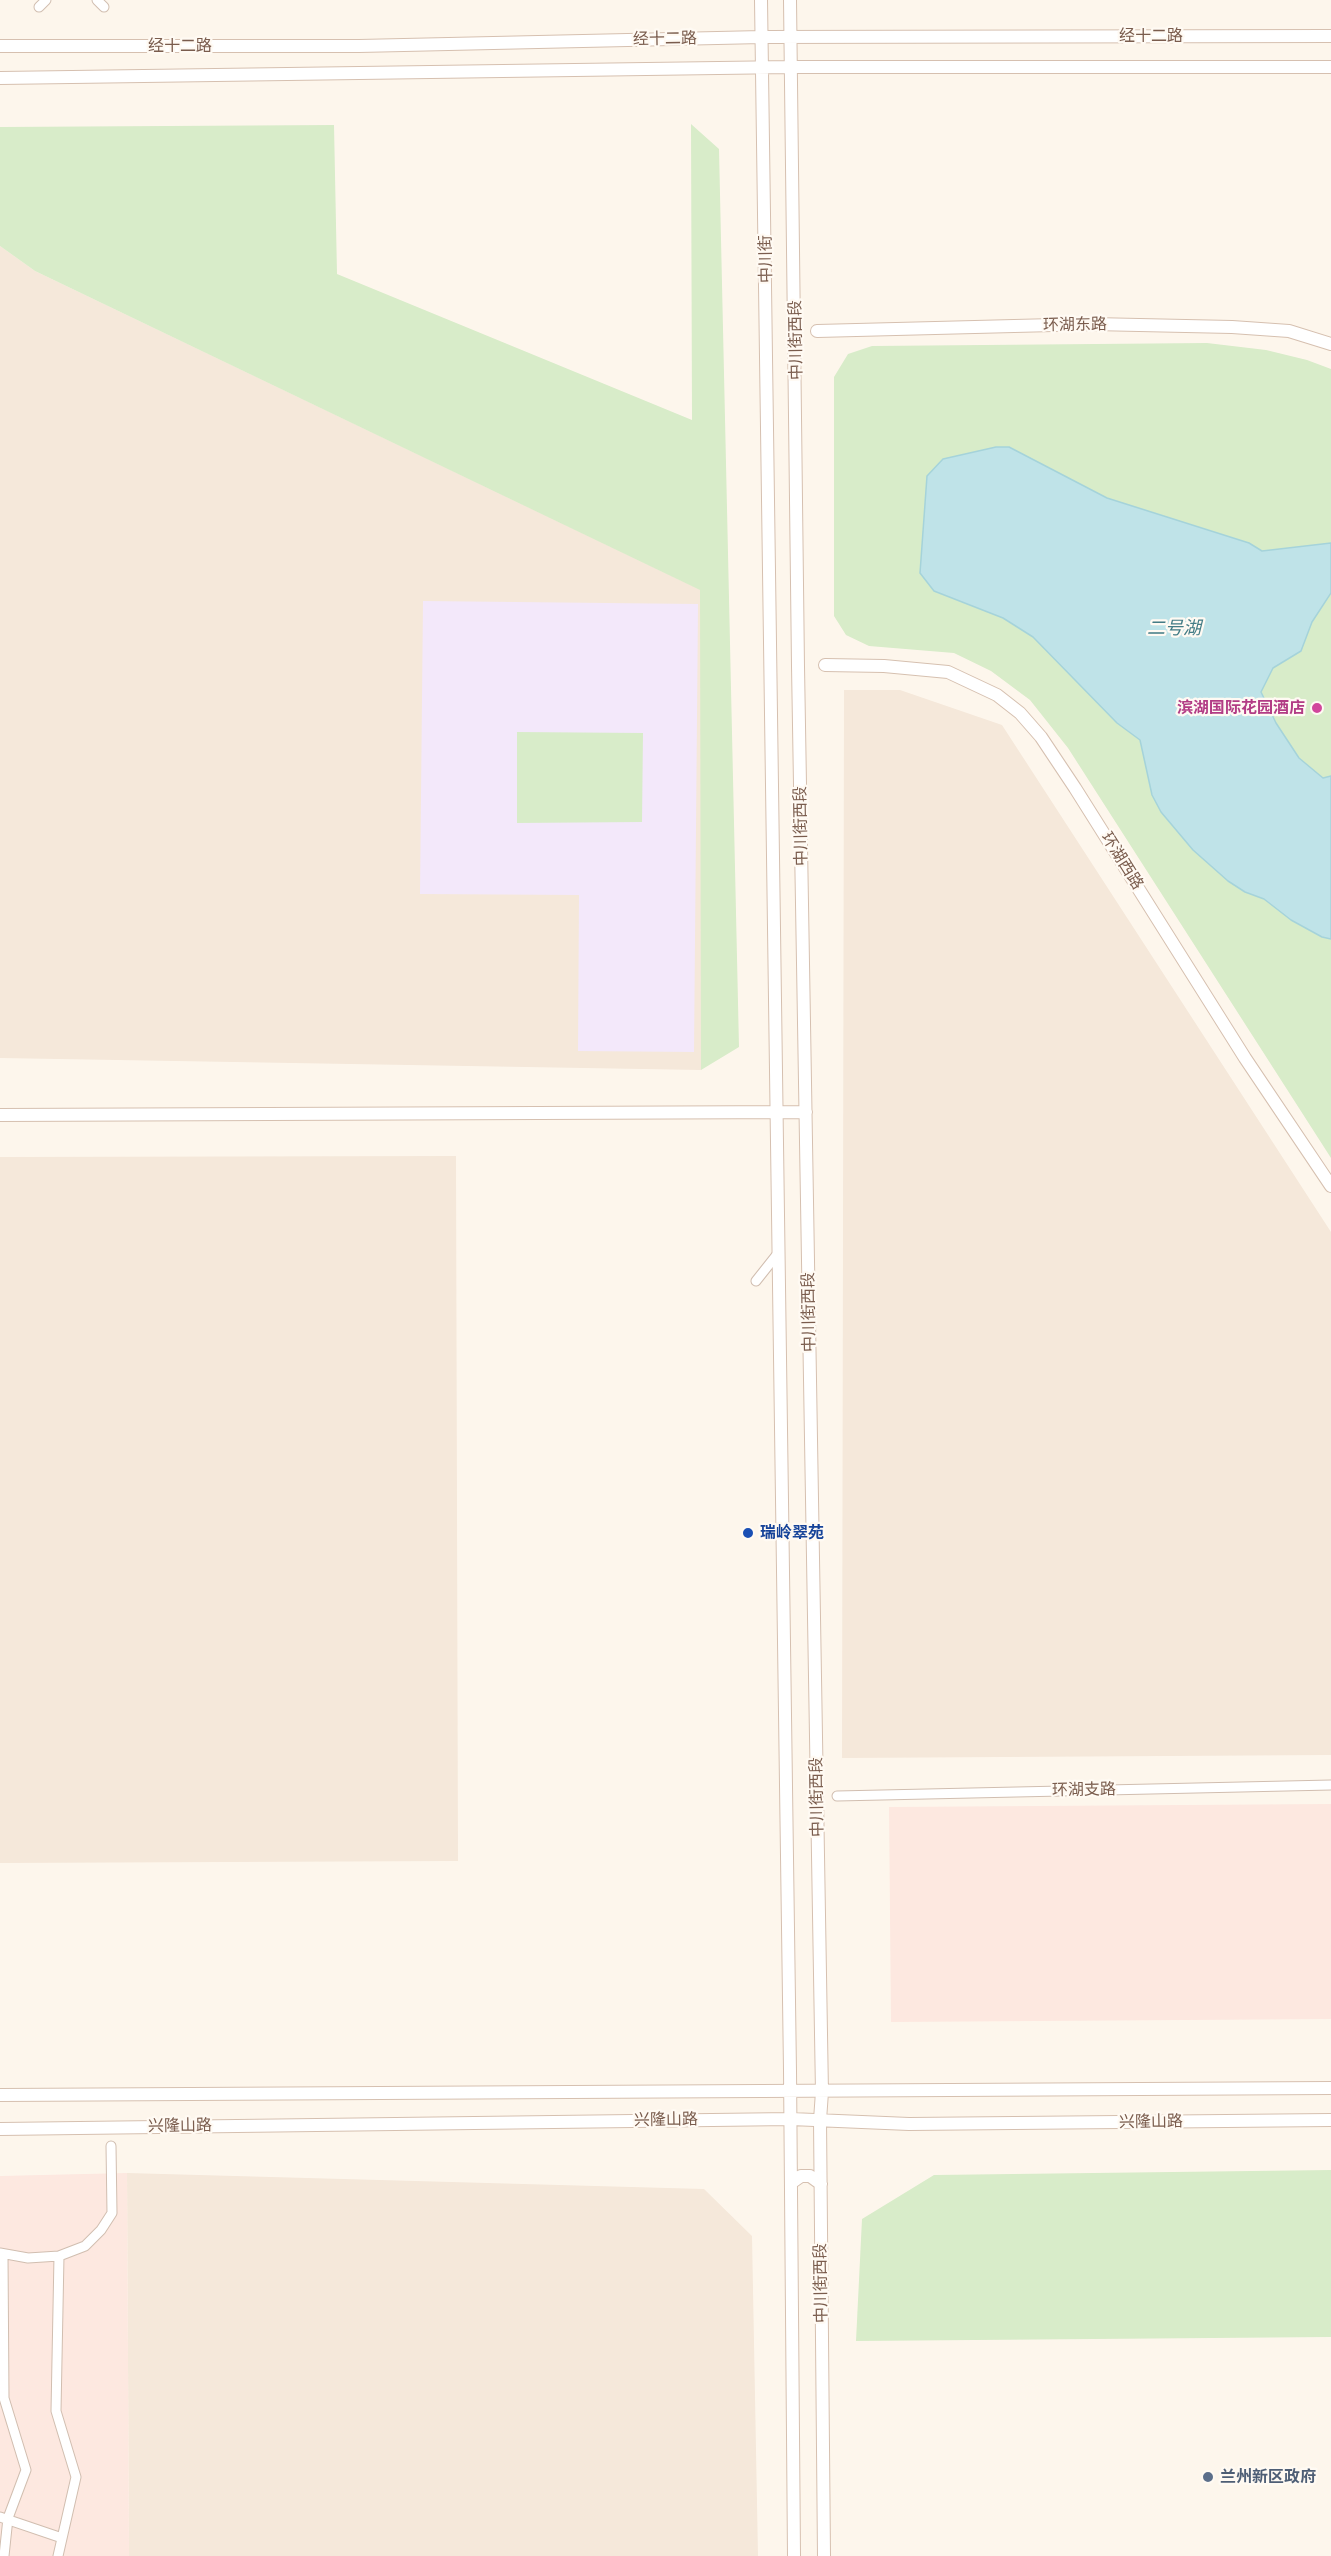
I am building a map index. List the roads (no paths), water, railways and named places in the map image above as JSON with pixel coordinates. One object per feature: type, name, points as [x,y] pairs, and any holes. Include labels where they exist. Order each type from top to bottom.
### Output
[{"type":"main road","name":"中川街","points":[[761,0],[769,519]]},
{"type":"main road","points":[[790,0],[791,37]]},
{"type":"main road","name":"经十二路","points":[[0,46],[359,46],[762,37],[1331,36]]},
{"type":"main road","name":"中川街西段","points":[[791,37],[822,2092],[820,2120],[824,2556]]},
{"type":"main road","points":[[0,78],[790,67],[865,69],[1331,67]]},
{"type":"main road","name":"环湖东路","points":[[817,331],[1093,324],[1232,327],[1288,331],[1331,344]]},
{"type":"main road","name":"中川街西段","points":[[769,519],[791,2119],[794,2556]]},
{"type":"main road","name":"环湖西路","points":[[825,664],[930,669],[948,672],[997,695],[1020,713],[1041,737],[1076,788],[1245,1058],[1331,1186]]},
{"type":"main road","points":[[0,1115],[806,1112]]},
{"type":"main road","name":"兴隆山路","points":[[0,2095],[790,2093],[1331,2088]]},
{"type":"main road","name":"兴隆山路","points":[[0,2129],[791,2119],[909,2124],[1331,2120]]},
{"type":"main road","points":[[791,2183],[801,2176],[810,2176],[821,2184]]},
{"type":"street","points":[[97,0],[104,7]]},
{"type":"street","points":[[756,1281],[779,1252]]},
{"type":"street","name":"环湖支路","points":[[837,1796],[1331,1785]]},
{"type":"street","points":[[4,2556],[4,2518],[26,2470],[4,2398],[2,2254],[28,2258],[59,2256],[85,2246],[101,2230],[112,2213],[111,2146]]},
{"type":"street","points":[[58,2556],[76,2477],[56,2411],[59,2256]]},
{"type":"street","points":[[4,2518],[62,2538]]},
{"type":"water","name":"二号湖","points":[[996,447],[1009,447],[1107,498],[1249,543],[1262,551],[1331,543],[1331,593],[1312,622],[1301,651],[1273,668],[1261,692],[1276,723],[1299,758],[1323,778],[1331,776],[1331,939],[1322,937],[1291,920],[1264,899],[1245,892],[1228,881],[1193,850],[1161,812],[1152,795],[1140,740],[1117,723],[1033,637],[1003,618],[934,591],[920,573],[927,476],[943,459]]},
{"type":"place","name":"滨湖国际花园酒店","points":[[1317,708]]},
{"type":"place","name":"瑞岭翠苑","points":[[748,1533]]},
{"type":"place","name":"兰州新区政府","points":[[1208,2477]]}]
